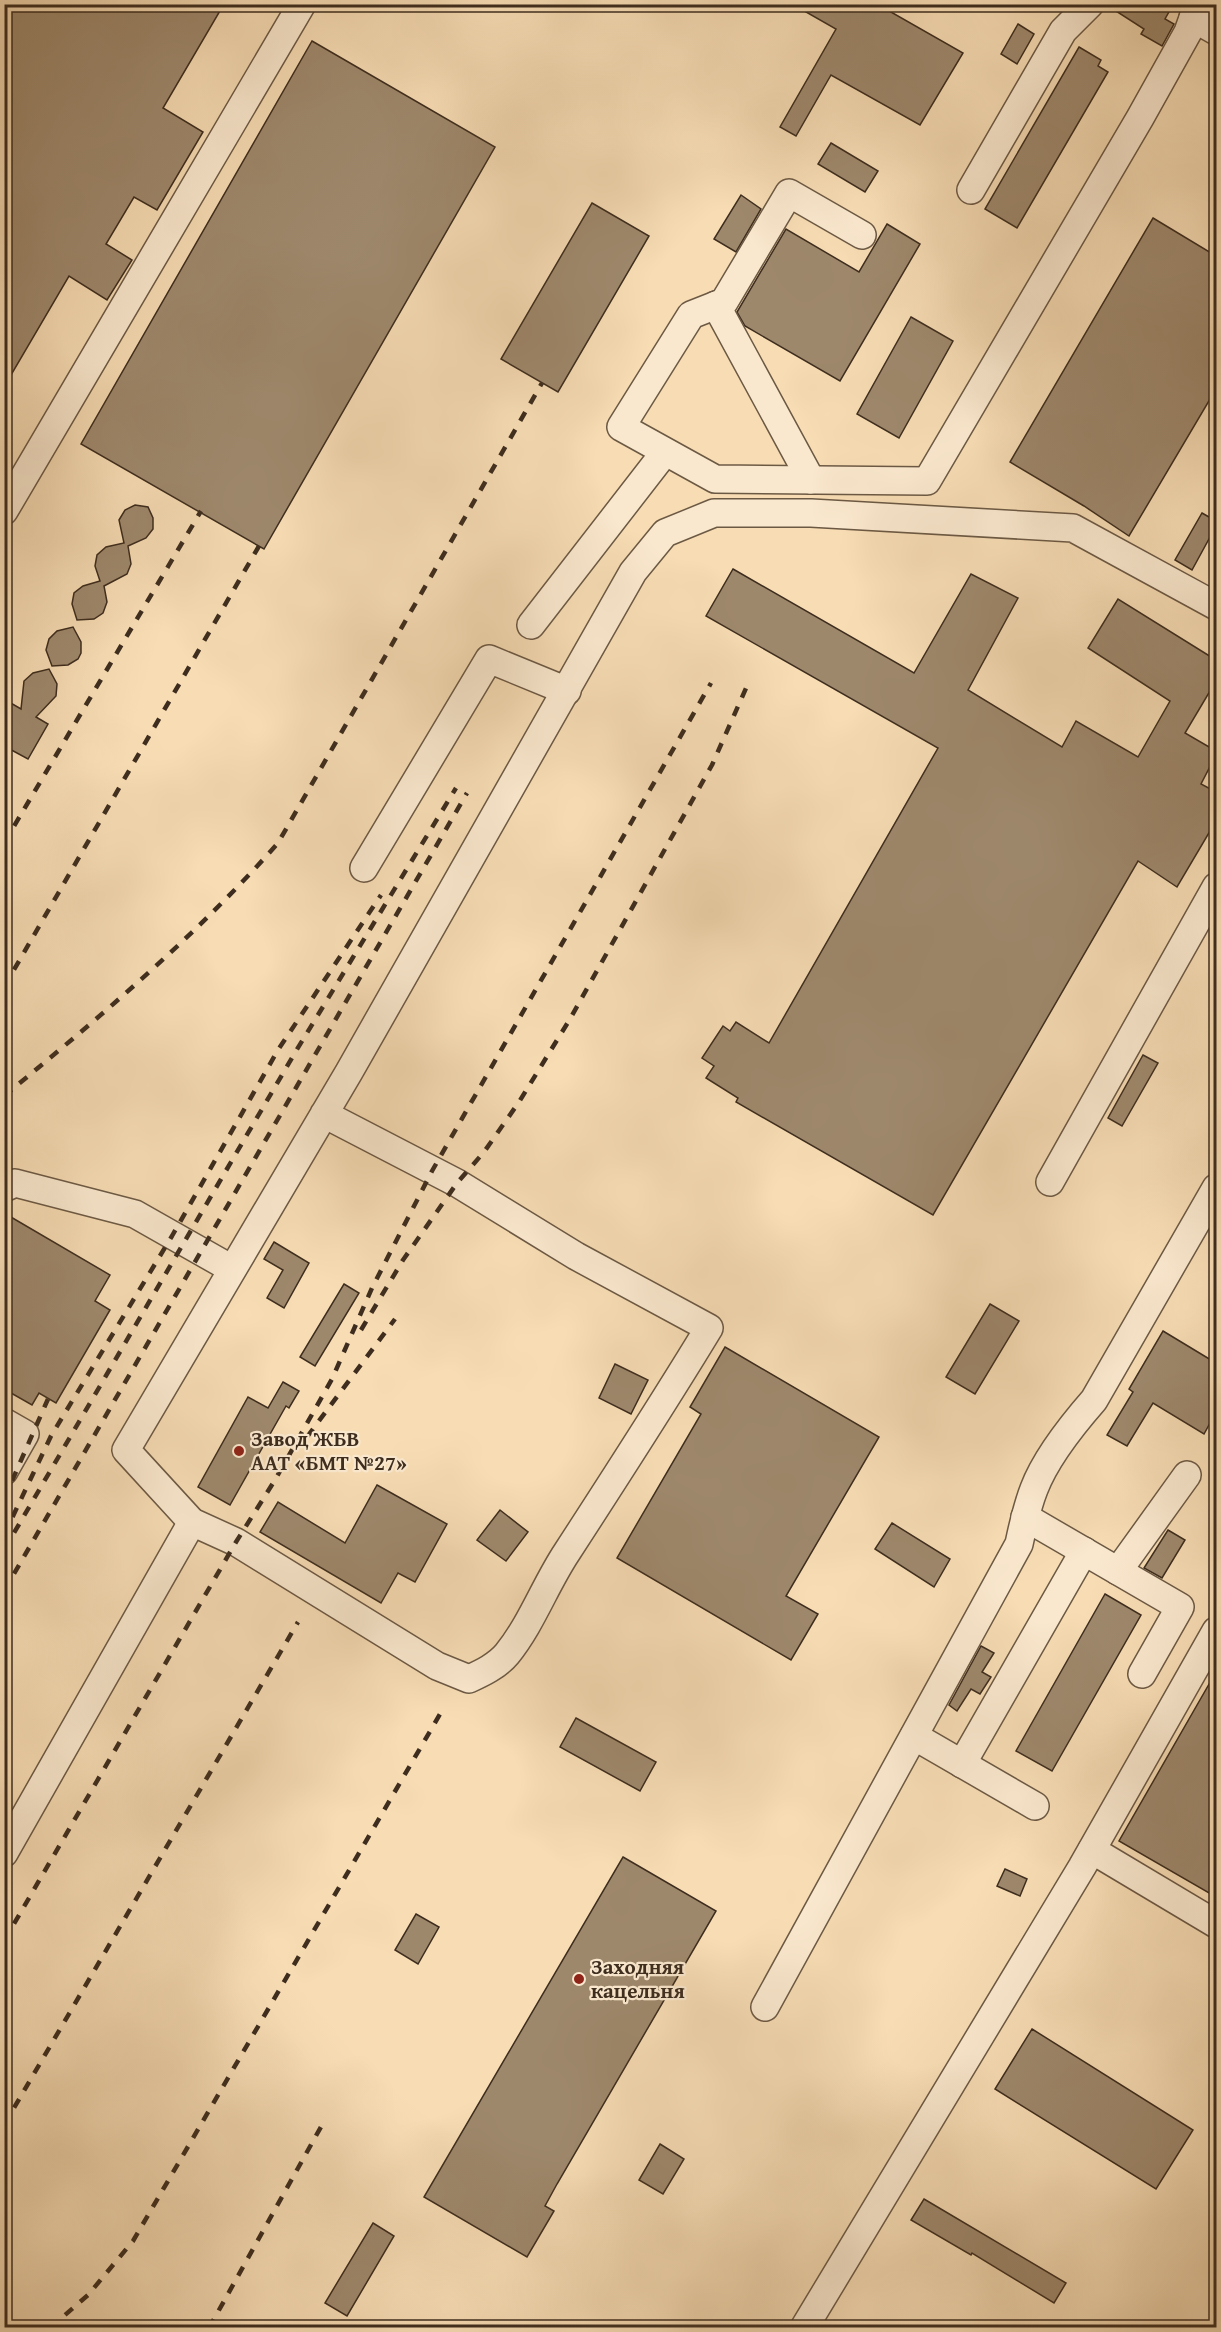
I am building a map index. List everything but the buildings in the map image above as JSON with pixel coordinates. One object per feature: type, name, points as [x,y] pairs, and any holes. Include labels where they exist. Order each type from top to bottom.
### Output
[{"type":"street","points":[[4,510],[302,4]]},
{"type":"street","points":[[971,190],[1063,31],[1090,4]]},
{"type":"street","points":[[862,235],[789,194],[724,302],[691,315],[621,427],[715,479],[927,482],[1140,118],[1188,32],[1196,11],[1216,31]]},
{"type":"street","points":[[716,305],[811,480]]},
{"type":"street","points":[[531,625],[665,452]]},
{"type":"street","points":[[324,1114],[457,1184],[576,1256],[709,1328],[647,1430],[630,1452],[565,1554],[535,1613],[506,1656],[488,1670],[469,1679],[436,1666],[236,1542],[192,1522],[126,1450],[232,1269],[324,1114],[349,1072],[633,572],[665,533],[714,513],[811,513],[1073,528],[1216,606]]},
{"type":"street","points":[[364,868],[489,659],[567,691]]},
{"type":"street","points":[[1050,1182],[1216,887]]},
{"type":"street","points":[[4,1188],[15,1183],[135,1214],[232,1269]]},
{"type":"street","points":[[765,2007],[1019,1544],[1024,1517],[1034,1487],[1069,1428],[1094,1400],[1216,1188]]},
{"type":"street","points":[[4,1422],[25,1434],[4,1472]]},
{"type":"street","points":[[1118,1571],[1187,1475]]},
{"type":"street","points":[[1024,1517],[1180,1607],[1142,1674]]},
{"type":"street","points":[[4,1853],[192,1522]]},
{"type":"street","points":[[962,1764],[1084,1551]]},
{"type":"street","points":[[804,2328],[1092,1850],[1216,1631]]},
{"type":"street","points":[[914,1736],[1035,1806]]},
{"type":"street","points":[[1092,1850],[1216,1924]]},
{"type":"railway","points":[[4,1096],[111,1006],[181,943],[278,843],[542,383]]},
{"type":"railway","points":[[4,843],[201,511]]},
{"type":"railway","points":[[4,987],[259,546]]},
{"type":"railway","points":[[4,1941],[332,1379],[372,1288],[432,1171],[711,683]]},
{"type":"railway","points":[[361,1330],[403,1260],[457,1183],[484,1152],[519,1102],[570,1019],[712,765],[747,686]]},
{"type":"railway","points":[[4,1550],[296,1051],[456,788]]},
{"type":"railway","points":[[4,1591],[467,793]]},
{"type":"railway","points":[[4,1535],[51,1436],[172,1236],[278,1050],[381,895]]},
{"type":"railway","points":[[307,1437],[395,1319]]},
{"type":"railway","points":[[4,1499],[48,1399]]},
{"type":"railway","points":[[4,2125],[298,1622]]},
{"type":"railway","points":[[50,2328],[88,2295],[133,2241],[443,1709]]},
{"type":"railway","points":[[209,2328],[322,2125]]},
{"type":"place","name":"Завод ЖБВ ААТ «БМТ №27»","points":[[239,1451]]},
{"type":"place","name":"Заходняя кацельня","points":[[579,1979]]}]
